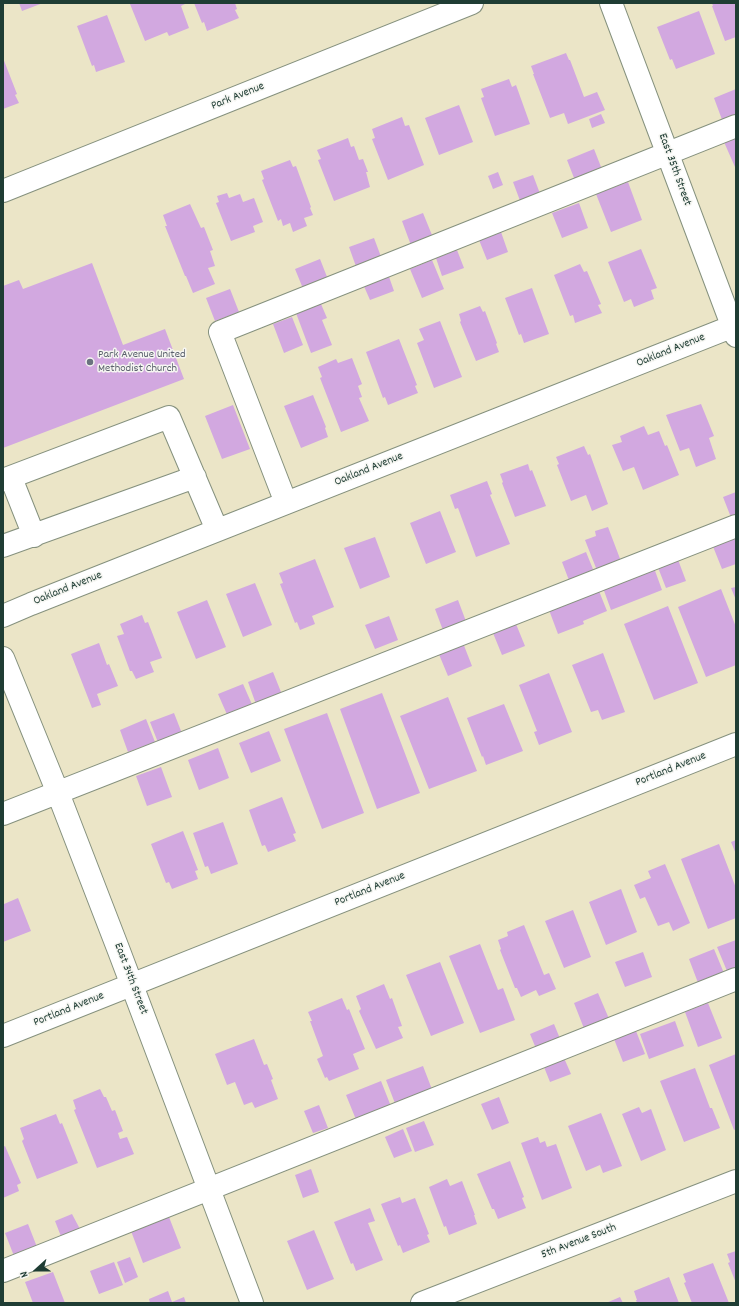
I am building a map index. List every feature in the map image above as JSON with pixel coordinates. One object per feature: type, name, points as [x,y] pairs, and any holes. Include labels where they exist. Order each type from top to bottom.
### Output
[{"type":"street","name":"Park Avenue","points":[[3,191],[472,3]]},
{"type":"street","name":"East 35th Street","points":[[611,3],[735,329]]},
{"type":"street","points":[[286,503],[220,332],[736,126]]},
{"type":"street","name":"Oakland Avenue","points":[[3,616],[217,530],[735,329]]},
{"type":"street","points":[[34,536],[7,479],[169,417],[217,530]]},
{"type":"street","points":[[3,546],[195,477]]},
{"type":"street","points":[[3,814],[736,526]]},
{"type":"street","name":"East 34th Street","points":[[3,658],[58,793],[252,1303]]},
{"type":"street","name":"Portland Avenue","points":[[3,1036],[736,744]]},
{"type":"street","points":[[3,1271],[736,979]]},
{"type":"street","name":"5th Avenue South","points":[[422,1303],[736,1180]]},
{"type":"building","points":[[19,3],[43,3],[22,11]]},
{"type":"building","points":[[185,3],[181,6],[189,28],[169,36],[167,32],[145,41],[130,4]]},
{"type":"building","points":[[194,3],[235,3],[237,9],[235,10],[239,18],[207,31]]},
{"type":"building","points":[[712,3],[736,3],[736,37],[725,41]]},
{"type":"building","points":[[699,11],[715,54],[676,69],[672,59],[670,60],[657,27]]},
{"type":"building","points":[[107,15],[125,62],[96,72],[94,65],[92,66],[77,26]]},
{"type":"building","points":[[566,53],[584,97],[597,92],[605,110],[568,124],[564,113],[550,118],[531,66]]},
{"type":"building","points":[[3,58],[19,103],[3,109]]},
{"type":"building","points":[[509,79],[512,87],[516,85],[530,124],[495,136],[481,98],[484,97],[481,89]]},
{"type":"building","points":[[736,89],[736,120],[724,125],[714,98]]},
{"type":"building","points":[[459,105],[473,142],[439,155],[425,118]]},
{"type":"building","points":[[601,114],[605,123],[592,128],[589,119]]},
{"type":"building","points":[[402,117],[405,126],[409,125],[424,165],[388,180],[372,139],[375,138],[372,129]]},
{"type":"building","points":[[736,137],[736,167],[735,167],[724,142]]},
{"type":"building","points":[[348,138],[351,147],[354,146],[359,160],[363,159],[368,172],[366,172],[370,187],[334,201],[318,160],[321,159],[317,150]]},
{"type":"building","points":[[594,149],[603,172],[576,183],[567,160]]},
{"type":"building","points":[[290,160],[293,167],[296,166],[313,215],[304,218],[307,226],[293,232],[290,223],[283,226],[281,219],[278,221],[262,180],[264,179],[261,171]]},
{"type":"building","points":[[498,172],[503,185],[493,189],[488,176]]},
{"type":"building","points":[[533,175],[542,199],[522,206],[513,182]]},
{"type":"building","points":[[628,182],[642,220],[611,232],[596,194]]},
{"type":"building","points":[[227,193],[229,198],[240,194],[243,202],[254,198],[263,222],[253,226],[255,232],[231,241],[216,203],[219,202],[217,196]]},
{"type":"building","points":[[579,203],[588,228],[562,238],[552,213]]},
{"type":"building","points":[[190,204],[201,228],[204,227],[213,250],[210,251],[215,266],[208,268],[215,284],[193,293],[165,226],[167,226],[163,215]]},
{"type":"building","points":[[423,213],[434,240],[412,248],[402,221]]},
{"type":"building","points":[[501,232],[508,252],[487,260],[479,240]]},
{"type":"building","points":[[374,238],[383,262],[358,272],[349,247]]},
{"type":"building","points":[[641,249],[657,288],[651,290],[654,299],[634,307],[631,299],[624,302],[608,262]]},
{"type":"building","points":[[457,250],[464,268],[442,276],[436,258]]},
{"type":"building","points":[[320,259],[329,282],[304,291],[295,269]]},
{"type":"building","points":[[432,260],[444,289],[422,298],[410,269]]},
{"type":"building","name":"Park Avenue United Methodist Church","points":[[92,263],[123,345],[165,329],[184,379],[3,448],[3,286],[19,280],[23,289]]},
{"type":"building","points":[[580,264],[584,272],[587,271],[601,304],[598,305],[602,313],[575,323],[573,315],[570,316],[554,275]]},
{"type":"building","points":[[388,274],[394,291],[370,300],[363,284]]},
{"type":"building","points":[[532,288],[549,334],[524,343],[521,334],[519,335],[505,298]]},
{"type":"building","points":[[230,289],[239,312],[215,321],[206,298]]},
{"type":"building","points":[[321,304],[327,318],[322,320],[332,345],[311,353],[296,313]]},
{"type":"building","points":[[480,306],[483,312],[485,311],[499,352],[476,361],[460,322],[459,314]]},
{"type":"building","points":[[292,317],[303,345],[284,353],[273,324]]},
{"type":"building","points":[[440,321],[462,377],[434,388],[417,343],[424,340],[419,329]]},
{"type":"building","points":[[399,339],[417,385],[415,386],[418,393],[388,405],[385,397],[383,398],[366,352]]},
{"type":"building","points":[[352,358],[362,384],[358,386],[362,397],[359,398],[369,421],[341,432],[320,378],[322,377],[318,367],[336,359],[338,363]]},
{"type":"building","points":[[313,395],[326,427],[328,437],[301,448],[284,406]]},
{"type":"building","points":[[701,404],[714,436],[709,438],[716,459],[696,467],[689,448],[680,451],[666,415]]},
{"type":"building","points":[[233,405],[250,449],[222,459],[205,416]]},
{"type":"building","points":[[644,426],[648,435],[659,431],[665,446],[667,445],[679,475],[643,490],[634,467],[623,471],[612,445],[622,442],[620,436]]},
{"type":"building","points":[[584,446],[588,455],[590,454],[608,504],[592,511],[586,495],[571,501],[557,465],[559,464],[556,457]]},
{"type":"building","points":[[528,464],[530,471],[532,470],[546,506],[515,517],[500,474]]},
{"type":"building","points":[[487,481],[492,494],[490,495],[510,544],[476,557],[458,508],[455,509],[450,495]]},
{"type":"building","points":[[736,492],[736,518],[732,520],[723,497]]},
{"type":"building","points":[[440,511],[456,552],[426,564],[410,523]]},
{"type":"building","points":[[608,527],[622,564],[598,573],[585,540],[596,536],[595,531]]},
{"type":"building","points":[[375,537],[390,577],[360,589],[344,548]]},
{"type":"building","points":[[736,537],[736,564],[722,569],[712,544]]},
{"type":"building","points":[[586,552],[595,574],[570,583],[562,562]]},
{"type":"building","points":[[677,557],[686,581],[666,588],[657,565]]},
{"type":"building","points":[[315,559],[334,607],[312,616],[315,624],[300,630],[297,622],[295,623],[280,584],[283,583],[279,573]]},
{"type":"building","points":[[654,568],[662,590],[611,610],[603,588]]},
{"type":"building","points":[[255,583],[272,625],[243,637],[226,594]]},
{"type":"building","points":[[736,587],[736,600],[731,588]]},
{"type":"building","points":[[721,589],[736,627],[736,665],[706,677],[678,607]]},
{"type":"building","points":[[599,591],[607,611],[583,621],[584,624],[558,634],[549,610]]},
{"type":"building","points":[[207,600],[226,647],[196,659],[177,612]]},
{"type":"building","points":[[458,600],[467,624],[444,633],[435,609]]},
{"type":"building","points":[[668,606],[698,683],[654,700],[624,624]]},
{"type":"building","points":[[142,615],[145,623],[148,622],[162,658],[150,662],[154,672],[136,679],[132,671],[130,671],[117,636],[124,634],[120,624]]},
{"type":"building","points":[[389,616],[398,640],[375,649],[365,625]]},
{"type":"building","points":[[516,624],[525,646],[502,655],[493,633]]},
{"type":"building","points":[[99,643],[107,665],[109,664],[118,686],[97,694],[101,705],[92,708],[71,654]]},
{"type":"building","points":[[463,643],[472,666],[448,676],[438,652]]},
{"type":"building","points":[[603,653],[625,712],[602,720],[598,710],[591,712],[572,665]]},
{"type":"building","points":[[273,672],[283,697],[257,707],[248,682]]},
{"type":"building","points":[[549,673],[572,732],[539,745],[534,732],[537,731],[519,685]]},
{"type":"building","points":[[243,684],[254,709],[229,719],[218,694]]},
{"type":"building","points":[[382,693],[420,793],[377,809],[340,709]]},
{"type":"building","points":[[448,697],[477,771],[429,789],[400,716]]},
{"type":"building","points":[[504,704],[523,751],[486,765],[467,718]]},
{"type":"building","points":[[174,713],[183,736],[159,745],[150,722]]},
{"type":"building","points":[[327,713],[364,813],[322,829],[284,729]]},
{"type":"building","points":[[146,719],[155,742],[128,752],[120,730]]},
{"type":"building","points":[[269,731],[281,761],[251,773],[239,743]]},
{"type":"building","points":[[218,748],[229,778],[199,790],[188,760]]},
{"type":"building","points":[[161,767],[172,797],[147,806],[136,776]]},
{"type":"building","points":[[282,797],[296,833],[293,834],[296,841],[268,852],[265,845],[262,846],[249,810]]},
{"type":"building","points":[[223,822],[238,864],[211,874],[208,866],[205,867],[193,833]]},
{"type":"building","points":[[183,831],[198,870],[195,871],[198,879],[172,889],[169,882],[166,883],[151,844]]},
{"type":"building","points":[[736,840],[736,854],[731,842]]},
{"type":"building","points":[[719,844],[736,888],[736,918],[708,929],[681,859]]},
{"type":"building","points":[[665,864],[690,923],[673,931],[669,922],[658,926],[645,897],[640,899],[634,885],[651,878],[648,871]]},
{"type":"building","points":[[621,889],[637,932],[606,945],[589,902]]},
{"type":"building","points":[[18,898],[31,931],[3,942],[3,900],[4,904]]},
{"type":"building","points":[[573,910],[591,957],[564,968],[545,921]]},
{"type":"building","points":[[524,925],[544,975],[549,973],[556,989],[539,996],[536,990],[521,997],[517,988],[515,988],[500,950],[498,940],[508,936],[507,932]]},
{"type":"building","points":[[736,940],[736,968],[727,971],[717,947]]},
{"type":"building","points":[[480,944],[498,990],[503,988],[515,1020],[480,1033],[449,956]]},
{"type":"building","points":[[714,949],[726,978],[700,988],[689,959]]},
{"type":"building","points":[[643,952],[652,977],[625,987],[615,962]]},
{"type":"building","points":[[440,962],[464,1023],[431,1036],[406,975]]},
{"type":"building","points":[[384,984],[390,999],[392,998],[402,1026],[398,1027],[403,1038],[376,1049],[359,1011],[361,1009],[356,996]]},
{"type":"building","points":[[598,993],[610,1021],[585,1031],[574,1003]]},
{"type":"building","points":[[342,998],[347,1010],[349,1009],[365,1049],[353,1054],[359,1069],[329,1081],[327,1077],[325,1078],[317,1059],[323,1056],[308,1012]]},
{"type":"building","points":[[708,1003],[722,1038],[698,1047],[685,1012]]},
{"type":"building","points":[[675,1021],[684,1046],[649,1059],[640,1034]]},
{"type":"building","points":[[554,1024],[561,1041],[537,1051],[530,1034]]},
{"type":"building","points":[[636,1031],[645,1054],[623,1062],[614,1039]]},
{"type":"building","points":[[254,1039],[264,1065],[267,1064],[273,1079],[271,1080],[278,1099],[255,1108],[252,1102],[244,1105],[235,1082],[227,1085],[215,1054]]},
{"type":"building","points":[[736,1054],[736,1129],[734,1130],[709,1065]]},
{"type":"building","points":[[564,1058],[571,1074],[550,1082],[544,1067]]},
{"type":"building","points":[[423,1066],[433,1092],[396,1106],[386,1080]]},
{"type":"building","points":[[695,1068],[710,1108],[712,1108],[720,1128],[684,1142],[660,1081]]},
{"type":"building","points":[[381,1081],[392,1109],[357,1122],[346,1095]]},
{"type":"building","points":[[100,1089],[104,1097],[106,1097],[112,1111],[115,1110],[123,1131],[118,1133],[120,1139],[127,1137],[134,1154],[97,1168],[74,1110],[76,1109],[73,1100]]},
{"type":"building","points":[[499,1097],[509,1123],[492,1130],[481,1104]]},
{"type":"building","points":[[319,1105],[328,1128],[313,1133],[304,1111]]},
{"type":"building","points":[[639,1107],[642,1113],[651,1109],[666,1150],[641,1161],[622,1114]]},
{"type":"building","points":[[601,1113],[622,1166],[603,1173],[600,1165],[586,1171],[568,1126]]},
{"type":"building","points":[[56,1114],[60,1124],[62,1123],[78,1163],[37,1179],[22,1141],[24,1139],[20,1128]]},
{"type":"building","points":[[424,1121],[434,1145],[415,1152],[406,1128]]},
{"type":"building","points":[[403,1129],[412,1151],[394,1158],[385,1137]]},
{"type":"building","points":[[538,1137],[540,1143],[545,1141],[547,1147],[556,1144],[572,1188],[542,1200],[521,1143]]},
{"type":"building","points":[[5,1146],[21,1183],[17,1185],[19,1191],[3,1198],[3,1147]]},
{"type":"building","points":[[510,1161],[524,1197],[522,1198],[526,1208],[498,1219],[494,1209],[492,1209],[477,1174]]},
{"type":"building","points":[[311,1169],[319,1192],[303,1198],[295,1175]]},
{"type":"building","points":[[447,1179],[450,1186],[462,1181],[477,1224],[449,1235],[446,1226],[444,1227],[429,1187]]},
{"type":"building","points":[[400,1197],[402,1203],[415,1198],[429,1234],[427,1235],[430,1242],[403,1253],[400,1245],[398,1246],[381,1204]]},
{"type":"building","points":[[370,1208],[375,1221],[368,1223],[383,1260],[356,1271],[353,1263],[351,1264],[334,1222]]},
{"type":"building","points":[[72,1214],[81,1231],[62,1239],[55,1221]]},
{"type":"building","points":[[169,1217],[181,1248],[143,1263],[131,1231]]},
{"type":"building","points":[[28,1224],[37,1247],[14,1256],[5,1233]]},
{"type":"building","points":[[314,1230],[334,1279],[307,1290],[287,1241]]},
{"type":"building","points":[[736,1251],[736,1283],[728,1263],[730,1262],[727,1254]]},
{"type":"building","points":[[130,1257],[138,1277],[125,1283],[117,1262]]},
{"type":"building","points":[[114,1262],[123,1285],[99,1294],[90,1271]]},
{"type":"building","points":[[713,1263],[729,1303],[692,1303],[684,1283],[686,1282],[683,1274]]},
{"type":"building","points":[[53,1272],[65,1303],[33,1303],[25,1282]]},
{"type":"building","points":[[669,1277],[679,1303],[637,1303],[634,1291]]},
{"type":"building","points":[[168,1291],[172,1302],[184,1297],[186,1303],[150,1303],[149,1299]]},
{"type":"building","points":[[620,1297],[623,1303],[606,1303]]},
{"type":"place","name":"Park Avenue United Methodist Church","points":[[90,362]]}]
